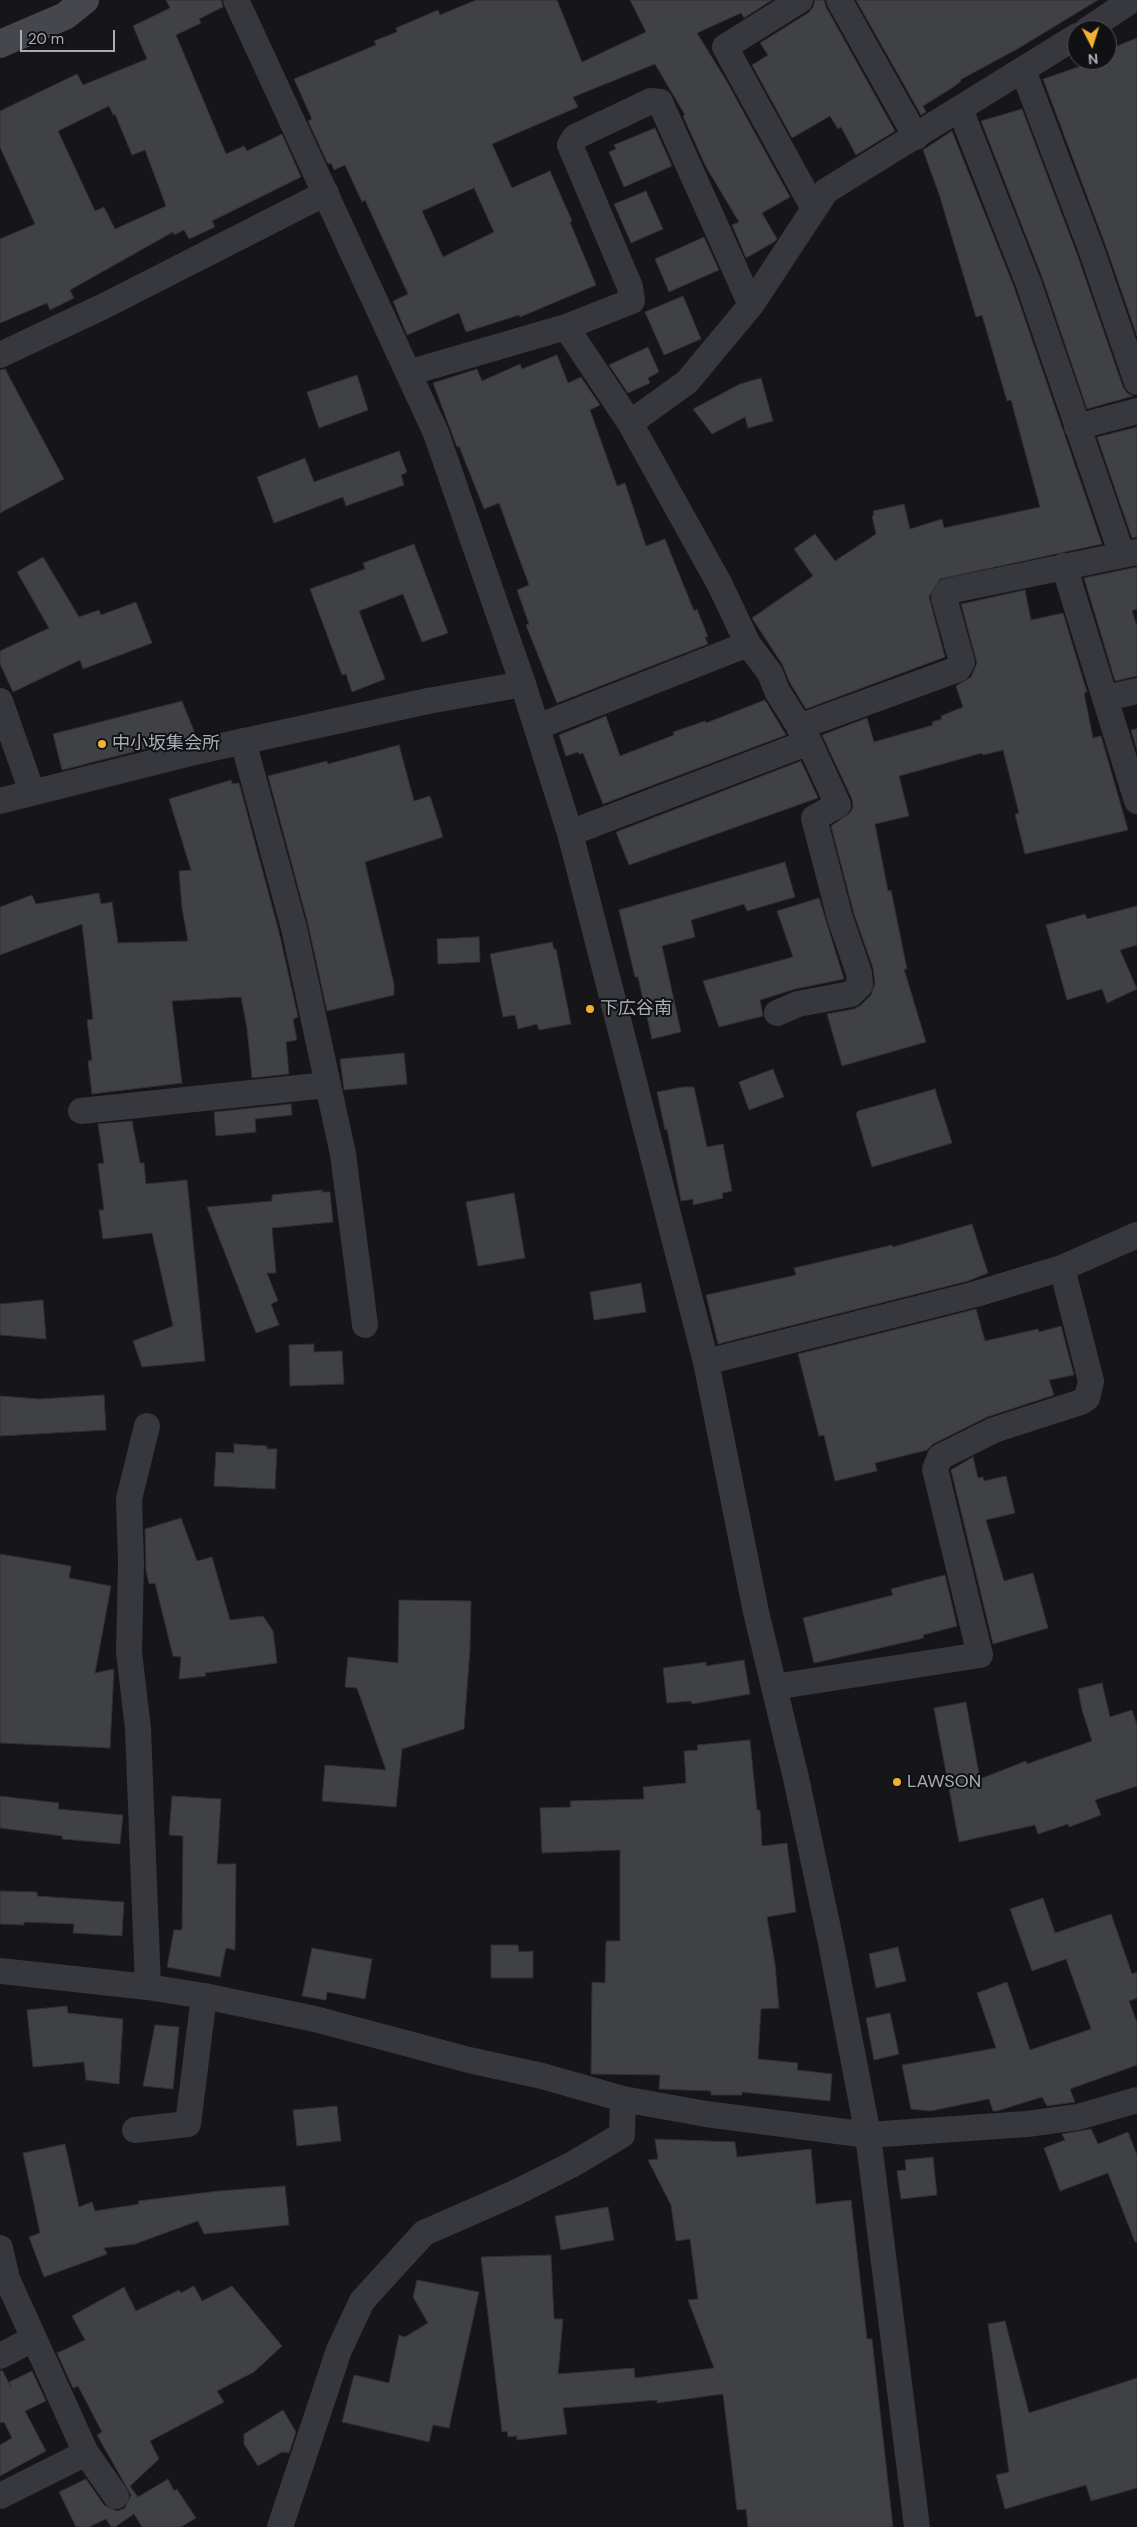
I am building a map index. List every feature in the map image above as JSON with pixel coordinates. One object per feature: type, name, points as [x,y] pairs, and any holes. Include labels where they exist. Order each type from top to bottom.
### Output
[{"type":"street","points":[[0,44],[65,16],[85,0]]},
{"type":"street","points":[[236,0],[436,433],[523,684],[570,833],[706,1362],[756,1612],[829,1934],[868,2135],[917,2527]]},
{"type":"street","points":[[800,0],[725,47],[813,207]]},
{"type":"street","points":[[839,0],[916,137]]},
{"type":"street","points":[[1103,20],[1132,0]]},
{"type":"street","points":[[630,423],[686,382],[750,306],[813,207],[826,191],[1067,42]]},
{"type":"street","points":[[1023,70],[1091,249],[1137,382]]},
{"type":"street","points":[[408,373],[566,327],[632,301],[630,286],[570,146],[575,137],[651,101],[660,102],[750,306]]},
{"type":"street","points":[[570,833],[958,668],[962,662],[944,598],[948,591],[1130,553],[1077,427],[1028,282],[960,109]]},
{"type":"street","points":[[0,355],[104,306],[326,193]]},
{"type":"street","points":[[566,327],[630,423],[719,583],[748,644],[770,673],[777,691],[804,735],[838,805],[814,818],[840,918],[860,973],[860,985],[852,994],[798,1004],[777,1013]]},
{"type":"street","points":[[1077,427],[1137,411]]},
{"type":"street","points":[[1064,566],[1137,801]]},
{"type":"street","points":[[537,728],[748,644]]},
{"type":"street","points":[[0,801],[243,741],[428,701],[523,684]]},
{"type":"street","points":[[1106,698],[1137,691]]},
{"type":"street","points":[[0,701],[32,792]]},
{"type":"street","points":[[243,741],[294,928],[343,1154],[365,1325]]},
{"type":"street","points":[[81,1111],[327,1085]]},
{"type":"street","points":[[706,1362],[891,1317],[1062,1268],[1137,1234]]},
{"type":"street","points":[[774,1687],[980,1655],[935,1469],[940,1457],[994,1430],[1081,1402],[1087,1398],[1091,1389],[1091,1381],[1062,1268]]},
{"type":"street","points":[[147,1426],[129,1499],[131,1562],[129,1652],[138,1728],[148,1987]]},
{"type":"street","points":[[0,1972],[148,1987],[204,1996],[315,2019],[470,2060],[542,2076],[623,2099],[706,2114],[868,2135],[1027,2124],[1078,2116],[1137,2100]]},
{"type":"street","points":[[135,2130],[188,2124],[204,1996]]},
{"type":"street","points":[[280,2527],[339,2350],[362,2301],[424,2233],[515,2193],[573,2164],[622,2135],[623,2099]]},
{"type":"street","points":[[0,2248],[7,2279],[86,2453],[116,2496]]},
{"type":"street","points":[[0,2356],[33,2339]]},
{"type":"street","points":[[0,2496],[86,2453]]},
{"type":"building","points":[[166,0],[221,0],[223,7],[199,19],[201,23],[176,35],[226,154],[244,146],[247,151],[282,134],[301,177],[212,221],[215,227],[189,239],[184,230],[174,235],[173,232],[70,290],[74,298],[50,310],[47,303],[0,323],[0,239],[35,224],[0,147],[0,111],[77,74],[83,85],[147,59],[133,26],[170,8]],"holes":[[[109,106],[113,115],[115,114],[132,155],[145,150],[166,206],[115,229],[104,207],[95,211],[58,131]]]},
{"type":"building","points":[[476,0],[557,0],[582,62],[646,32],[630,0],[772,0],[744,18],[741,13],[697,33],[726,80],[790,197],[762,213],[777,239],[746,258],[732,225],[739,222],[706,167],[683,116],[685,115],[655,64],[573,97],[578,107],[492,144],[512,188],[550,171],[572,221],[570,222],[596,285],[520,317],[519,315],[466,332],[459,313],[407,335],[393,301],[408,294],[365,200],[362,202],[345,165],[334,170],[331,163],[328,164],[308,121],[312,119],[294,79],[376,45],[374,41],[397,32],[396,28],[438,10],[440,15]],"holes":[[[474,188],[494,232],[443,257],[422,211]]]},
{"type":"building","points":[[815,0],[824,0],[826,7],[895,131],[856,155],[841,127],[838,129],[830,116],[792,138],[752,65],[768,55],[760,43],[808,13],[813,7]]},
{"type":"building","points":[[856,0],[1098,0],[1019,48],[960,80],[955,86],[923,106],[926,112],[921,115]]},
{"type":"building","points":[[1137,38],[1137,336],[1105,244],[1043,79],[1070,70],[1117,70],[1117,46]]},
{"type":"building","points":[[1022,109],[1077,254],[1123,387],[1127,393],[1133,396],[1087,409],[1042,277],[981,121]]},
{"type":"building","points":[[655,128],[672,166],[624,187],[609,152],[616,149],[614,145]]},
{"type":"building","points":[[952,131],[1014,287],[1102,544],[940,579],[929,597],[945,657],[806,709],[790,683],[782,664],[752,618],[813,576],[794,549],[815,534],[835,561],[876,534],[872,516],[874,515],[873,511],[904,504],[910,529],[942,519],[944,528],[1040,507],[1011,400],[1007,401],[982,315],[976,317],[939,194],[923,150]]},
{"type":"building","points":[[646,191],[663,229],[631,243],[614,204]]},
{"type":"building","points":[[704,237],[719,270],[669,292],[655,259]]},
{"type":"building","points":[[683,296],[701,339],[664,355],[645,312]]},
{"type":"building","points":[[648,347],[659,372],[648,378],[650,383],[628,393],[609,365]]},
{"type":"building","points":[[557,355],[568,383],[581,377],[600,405],[590,410],[617,486],[625,483],[646,546],[665,539],[694,611],[697,609],[708,637],[705,637],[708,644],[557,703],[526,625],[529,624],[517,590],[529,585],[499,503],[484,509],[459,446],[457,447],[433,383],[477,369],[482,381],[520,364],[522,369]]},
{"type":"building","points":[[5,369],[64,479],[0,513],[0,370]]},
{"type":"building","points":[[357,375],[368,410],[319,428],[307,392]]},
{"type":"building","points":[[761,378],[773,421],[748,428],[745,417],[712,434],[693,409],[740,384]]},
{"type":"building","points":[[1137,427],[1137,537],[1132,538],[1097,437]]},
{"type":"building","points":[[399,451],[407,472],[401,475],[404,485],[346,506],[343,497],[274,523],[257,477],[305,458],[314,482]]},
{"type":"building","points":[[414,544],[448,633],[422,642],[403,594],[359,611],[385,679],[352,692],[346,674],[342,675],[310,589],[365,569],[363,563]]},
{"type":"building","points":[[43,557],[79,617],[99,610],[101,615],[136,602],[152,643],[83,669],[80,660],[13,692],[0,664],[0,651],[49,628],[17,572]]},
{"type":"building","points":[[1137,567],[1137,609],[1132,611],[1137,626],[1137,676],[1115,681],[1084,578]]},
{"type":"building","points":[[1025,590],[1031,620],[1063,613],[1087,692],[1084,693],[1093,738],[1101,736],[1128,830],[1025,854],[1015,814],[1019,813],[1003,750],[983,755],[982,753],[899,776],[909,816],[875,824],[888,891],[891,890],[907,969],[904,969],[926,1042],[842,1066],[827,1014],[854,1009],[861,1005],[871,995],[875,984],[873,968],[854,914],[831,826],[850,813],[853,807],[852,799],[822,735],[867,718],[874,742],[933,725],[932,722],[942,719],[941,716],[963,707],[956,686],[971,677],[977,663],[961,604]]},
{"type":"building","points":[[765,700],[786,735],[603,804],[583,753],[579,754],[578,752],[566,756],[559,735],[606,716],[620,756],[674,735],[673,732],[705,721],[706,723]]},
{"type":"building","name":"中小坂集会所","points":[[182,701],[196,736],[62,770],[53,734]]},
{"type":"building","points":[[1137,729],[1137,750],[1131,730]]},
{"type":"building","points":[[399,745],[414,801],[430,796],[443,837],[365,862],[394,984],[394,995],[327,1011],[308,924],[268,776],[327,761],[328,764]]},
{"type":"building","points":[[801,761],[818,798],[629,865],[616,832]]},
{"type":"building","points":[[231,780],[232,784],[239,783],[279,932],[298,1017],[293,1019],[297,1040],[286,1042],[289,1074],[252,1078],[247,1028],[241,997],[172,1001],[182,1083],[92,1094],[88,1061],[92,1060],[87,1020],[93,1019],[82,924],[0,955],[0,907],[32,895],[36,904],[99,893],[101,904],[112,902],[118,943],[188,941],[182,908],[179,871],[191,870],[169,799]]},
{"type":"building","points":[[785,862],[795,897],[747,911],[744,904],[691,920],[695,937],[662,946],[681,1032],[652,1039],[638,977],[635,977],[619,910]]},
{"type":"building","points":[[819,898],[844,979],[795,989],[760,1000],[763,1016],[719,1027],[703,981],[793,957],[777,911]]},
{"type":"building","points":[[1137,906],[1137,945],[1120,950],[1137,989],[1107,1003],[1102,989],[1067,1000],[1046,925],[1085,914],[1087,919]]},
{"type":"building","points":[[479,937],[480,962],[438,964],[437,939]]},
{"type":"building","points":[[552,942],[554,949],[556,949],[571,1024],[539,1030],[537,1024],[518,1029],[515,1015],[503,1017],[490,954]]},
{"type":"building","points":[[404,1053],[407,1084],[344,1090],[340,1059]]},
{"type":"building","points":[[773,1069],[784,1097],[749,1110],[739,1082]]},
{"type":"building","points":[[694,1087],[707,1147],[723,1144],[732,1191],[722,1193],[723,1198],[693,1205],[693,1199],[681,1201],[667,1129],[665,1130],[657,1092]]},
{"type":"building","points":[[935,1089],[952,1143],[872,1167],[856,1114],[858,1111]]},
{"type":"building","points":[[291,1104],[292,1115],[255,1119],[256,1132],[216,1136],[214,1112]]},
{"type":"building","points":[[132,1121],[140,1163],[144,1163],[146,1184],[187,1180],[205,1361],[142,1367],[133,1341],[173,1326],[152,1233],[103,1239],[99,1210],[104,1210],[98,1164],[104,1163],[98,1124]]},
{"type":"building","points":[[322,1190],[322,1192],[330,1192],[333,1222],[272,1228],[276,1273],[267,1273],[278,1301],[271,1304],[279,1325],[256,1333],[207,1207],[272,1201],[272,1195]]},
{"type":"building","points":[[514,1193],[525,1258],[478,1266],[466,1202]]},
{"type":"building","points":[[972,1224],[988,1273],[968,1281],[718,1344],[706,1295],[796,1275],[794,1268],[892,1245],[893,1247]]},
{"type":"building","points":[[641,1283],[646,1312],[594,1320],[590,1292]]},
{"type":"building","points":[[43,1300],[46,1339],[0,1335],[0,1304]]},
{"type":"building","points":[[976,1309],[985,1341],[1038,1329],[1039,1332],[1061,1326],[1074,1375],[1049,1380],[1054,1395],[987,1417],[933,1444],[927,1450],[875,1463],[877,1471],[835,1481],[824,1435],[819,1436],[798,1354]]},
{"type":"building","points":[[314,1344],[314,1352],[342,1351],[344,1384],[290,1386],[289,1345]]},
{"type":"building","points":[[104,1395],[106,1430],[0,1436],[0,1396],[39,1399]]},
{"type":"building","points":[[234,1444],[267,1446],[267,1449],[277,1449],[275,1489],[214,1486],[216,1452],[234,1453]]},
{"type":"building","points":[[973,1457],[978,1478],[983,1477],[984,1481],[1006,1476],[1015,1513],[986,1520],[1004,1581],[1033,1573],[1048,1628],[993,1644],[951,1470]]},
{"type":"building","points":[[181,1518],[197,1561],[212,1557],[230,1620],[263,1616],[273,1631],[277,1663],[205,1673],[206,1676],[179,1679],[181,1657],[173,1656],[155,1583],[149,1584],[146,1570],[145,1529]]},
{"type":"building","points":[[0,1554],[71,1566],[69,1578],[111,1586],[95,1673],[114,1669],[110,1748],[0,1743]]},
{"type":"building","points":[[945,1575],[957,1626],[923,1635],[924,1638],[814,1663],[803,1618],[893,1595],[891,1589]]},
{"type":"building","points":[[399,1600],[471,1601],[470,1649],[464,1729],[402,1749],[396,1807],[322,1801],[325,1765],[386,1770],[357,1688],[345,1687],[348,1657],[398,1663]]},
{"type":"building","points":[[744,1660],[750,1694],[692,1704],[691,1701],[667,1703],[663,1668],[706,1662],[706,1666]]},
{"type":"building","points":[[1102,1683],[1110,1717],[1132,1710],[1137,1725],[1137,1786],[1095,1800],[1101,1815],[1069,1827],[1068,1824],[1038,1834],[1035,1825],[959,1842],[934,1708],[966,1702],[980,1779],[1026,1761],[1027,1764],[1092,1741],[1082,1710],[1078,1689]]},
{"type":"building","points":[[750,1740],[757,1810],[760,1810],[762,1846],[787,1843],[796,1912],[767,1917],[775,1964],[779,2008],[761,2009],[758,2059],[798,2063],[797,2070],[832,2074],[830,2101],[742,2092],[742,2095],[711,2095],[711,2091],[659,2089],[660,2075],[591,2074],[592,1982],[605,1983],[606,1941],[620,1941],[620,1850],[542,1853],[540,1808],[571,1807],[570,1801],[644,1799],[643,1787],[686,1783],[684,1751],[698,1750],[697,1745]]},
{"type":"building","points":[[0,1796],[59,1803],[58,1809],[123,1815],[120,1844],[62,1839],[62,1836],[0,1828]]},
{"type":"building","points":[[172,1796],[221,1799],[217,1864],[236,1864],[235,1950],[226,1948],[220,1977],[167,1967],[174,1930],[182,1930],[183,1836],[169,1835]]},
{"type":"building","points":[[0,1891],[37,1892],[37,1896],[124,1902],[122,1936],[73,1933],[74,1924],[24,1922],[24,1925],[0,1924]]},
{"type":"building","points":[[1043,1898],[1055,1933],[1111,1914],[1132,1974],[1137,1972],[1137,1998],[1129,2001],[1137,2023],[1137,2065],[1070,2089],[1075,2102],[1047,2106],[1042,2097],[993,2111],[989,2099],[930,2111],[911,2109],[902,2065],[996,2048],[977,1993],[1007,1982],[1030,2050],[1091,2029],[1066,1959],[1032,1971],[1010,1909]]},
{"type":"building","points":[[491,1945],[518,1945],[519,1952],[533,1951],[533,1978],[491,1978]]},
{"type":"building","points":[[898,1947],[906,1981],[876,1988],[869,1954]]},
{"type":"building","points":[[312,1948],[372,1959],[365,1999],[327,1992],[326,2000],[302,1996]]},
{"type":"building","points":[[67,2006],[68,2013],[123,2019],[119,2084],[86,2080],[84,2062],[33,2067],[27,2010]]},
{"type":"building","points":[[890,2013],[899,2054],[874,2060],[866,2018]]},
{"type":"building","points":[[155,2025],[179,2027],[173,2089],[143,2086]]},
{"type":"building","points":[[337,2106],[341,2141],[297,2146],[293,2110]]},
{"type":"building","points":[[1091,2129],[1098,2144],[1128,2132],[1137,2155],[1137,2242],[1135,2242],[1108,2173],[1060,2191],[1044,2148],[1065,2140],[1062,2134]]},
{"type":"building","points":[[655,2139],[735,2142],[737,2157],[811,2149],[816,2204],[851,2200],[867,2339],[872,2339],[893,2527],[748,2527],[746,2509],[737,2510],[723,2394],[657,2403],[657,2400],[563,2408],[567,2434],[517,2440],[517,2436],[508,2437],[507,2431],[502,2432],[481,2257],[551,2255],[554,2319],[563,2319],[558,2374],[634,2368],[635,2378],[714,2368],[688,2300],[698,2299],[690,2239],[676,2241],[671,2205],[648,2160],[658,2159]]},
{"type":"building","points":[[65,2144],[79,2207],[92,2202],[95,2211],[139,2204],[138,2201],[218,2191],[285,2186],[289,2225],[204,2234],[198,2221],[135,2244],[104,2248],[107,2254],[44,2277],[29,2237],[40,2233],[23,2153]]},
{"type":"building","points":[[933,2157],[937,2195],[901,2199],[897,2171],[906,2170],[905,2160]]},
{"type":"building","points":[[608,2207],[614,2240],[561,2250],[555,2216]]},
{"type":"building","points":[[417,2280],[479,2292],[449,2428],[433,2425],[429,2442],[342,2422],[354,2375],[389,2383],[399,2335],[405,2337],[428,2323],[413,2297]]},
{"type":"building","points":[[194,2286],[202,2301],[232,2286],[282,2346],[254,2372],[217,2391],[224,2402],[150,2441],[159,2459],[130,2486],[138,2497],[168,2479],[174,2491],[177,2489],[196,2518],[181,2527],[142,2527],[134,2514],[115,2527],[111,2527],[106,2519],[89,2527],[76,2527],[59,2492],[86,2479],[104,2505],[117,2511],[125,2508],[131,2495],[97,2435],[102,2432],[78,2386],[73,2388],[57,2353],[85,2340],[72,2316],[124,2287],[136,2311],[179,2290],[181,2293]]},
{"type":"building","points":[[1005,2321],[1029,2413],[1137,2378],[1137,2488],[1091,2501],[1086,2485],[1005,2509],[996,2475],[1009,2472],[988,2324]]},
{"type":"building","points":[[2,2370],[11,2387],[9,2382],[32,2371],[46,2401],[25,2411],[46,2451],[0,2476],[0,2445],[12,2438],[4,2422],[0,2423],[0,2371]]},
{"type":"building","points":[[283,2410],[296,2432],[289,2453],[282,2452],[258,2466],[244,2444],[244,2434]]},
{"type":"place","name":"中小坂集会所","points":[[102,744]]},
{"type":"place","name":"下広谷南","points":[[590,1009]]},
{"type":"place","name":"LAWSON","points":[[897,1782]]}]
